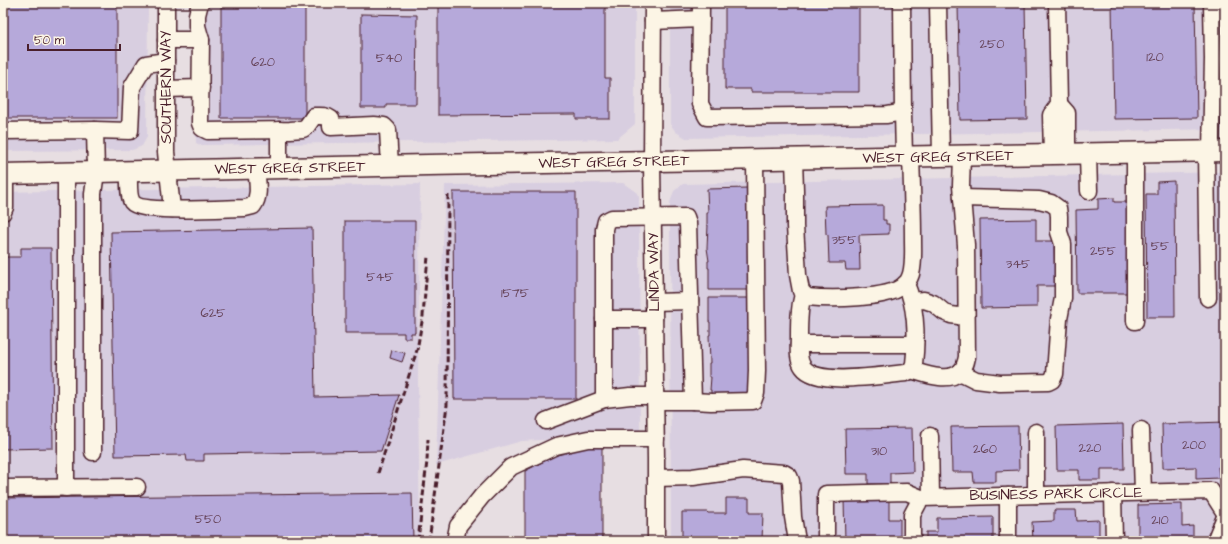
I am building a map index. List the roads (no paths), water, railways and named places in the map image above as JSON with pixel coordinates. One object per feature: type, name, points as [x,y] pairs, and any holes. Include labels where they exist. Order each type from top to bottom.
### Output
[{"type":"main road","name":"WEST GREG STREET","points":[[4,174],[256,168],[1214,151]]},
{"type":"street","name":"SOUTHERN WAY","points":[[166,3],[166,152],[172,209]]},
{"type":"street","points":[[200,3],[197,15],[197,26],[201,40],[200,123],[202,128],[208,131],[303,129],[308,126],[314,116],[328,117],[331,119],[331,127],[384,126],[388,130],[390,166]]},
{"type":"street","name":"LINDA WAY","points":[[653,3],[652,162],[656,541]]},
{"type":"street","points":[[701,3],[700,104],[707,117],[887,116],[903,112]]},
{"type":"street","points":[[803,294],[818,298],[872,296],[899,290],[906,284],[911,275],[913,214],[903,112],[902,3]]},
{"type":"street","points":[[938,3],[941,156]]},
{"type":"street","points":[[1057,3],[1059,104],[1067,113],[1060,154]]},
{"type":"street","points":[[1208,298],[1214,151],[1212,3]]},
{"type":"street","points":[[653,21],[701,19]]},
{"type":"street","points":[[166,40],[201,40]]},
{"type":"street","points":[[3,131],[130,131],[132,87],[146,64],[166,61]]},
{"type":"street","points":[[166,89],[201,88]]},
{"type":"street","points":[[93,452],[93,194],[96,172],[95,130]]},
{"type":"street","points":[[279,130],[279,168]]},
{"type":"street","points":[[1134,321],[1136,153]]},
{"type":"street","points":[[1088,154],[1089,191]]},
{"type":"street","points":[[911,370],[936,378],[953,376],[964,368],[967,357],[966,244],[961,186],[962,156]]},
{"type":"street","points":[[794,159],[795,226],[798,275],[803,294],[801,303],[799,344],[800,361],[803,367],[809,372],[818,376],[842,379],[906,373],[911,370],[914,364],[916,318],[912,296],[906,284]]},
{"type":"street","points":[[546,422],[604,399],[630,396],[711,402],[753,401],[756,393],[757,371],[755,160]]},
{"type":"street","points":[[129,171],[131,201],[136,205],[172,209],[245,208],[252,206],[257,199],[258,192],[256,168]]},
{"type":"street","points":[[66,172],[66,488]]},
{"type":"street","points":[[3,212],[5,207],[4,174]]},
{"type":"street","points":[[960,372],[976,380],[1000,383],[1048,382],[1052,380],[1055,374],[1059,318],[1063,298],[1064,268],[1063,244],[1059,232],[1058,208],[1050,203],[1039,200],[962,198]]},
{"type":"street","points":[[604,399],[604,229],[606,221],[612,218],[686,217],[688,222],[693,401]]},
{"type":"street","points":[[912,301],[924,300],[933,303],[951,316],[966,316]]},
{"type":"street","points":[[654,302],[690,301]]},
{"type":"street","points":[[604,319],[654,319]]},
{"type":"street","points":[[799,344],[915,344]]},
{"type":"street","points":[[1141,430],[1143,492]]},
{"type":"street","points":[[1036,432],[1036,495]]},
{"type":"street","points":[[912,541],[912,515],[926,498],[930,436]]},
{"type":"street","points":[[455,541],[458,526],[482,496],[510,467],[556,446],[588,439],[656,439]]},
{"type":"street","points":[[656,478],[693,477],[743,470],[784,473],[789,476],[791,481],[793,517],[797,541]]},
{"type":"street","points":[[3,488],[137,487]]},
{"type":"street","name":"BUSINESS PARK CIRCLE","points":[[826,541],[826,494],[906,492],[926,498],[1211,491],[1225,513]]},
{"type":"street","points":[[1113,493],[1114,541]]},
{"type":"street","points":[[1008,496],[1008,541]]},
{"type":"street","points":[[1215,541],[1225,517]]},
{"type":"railway","points":[[429,541],[447,405],[448,195]]},
{"type":"railway","points":[[378,473],[417,350],[423,316],[428,256]]},
{"type":"railway","points":[[418,541],[428,439]]}]
